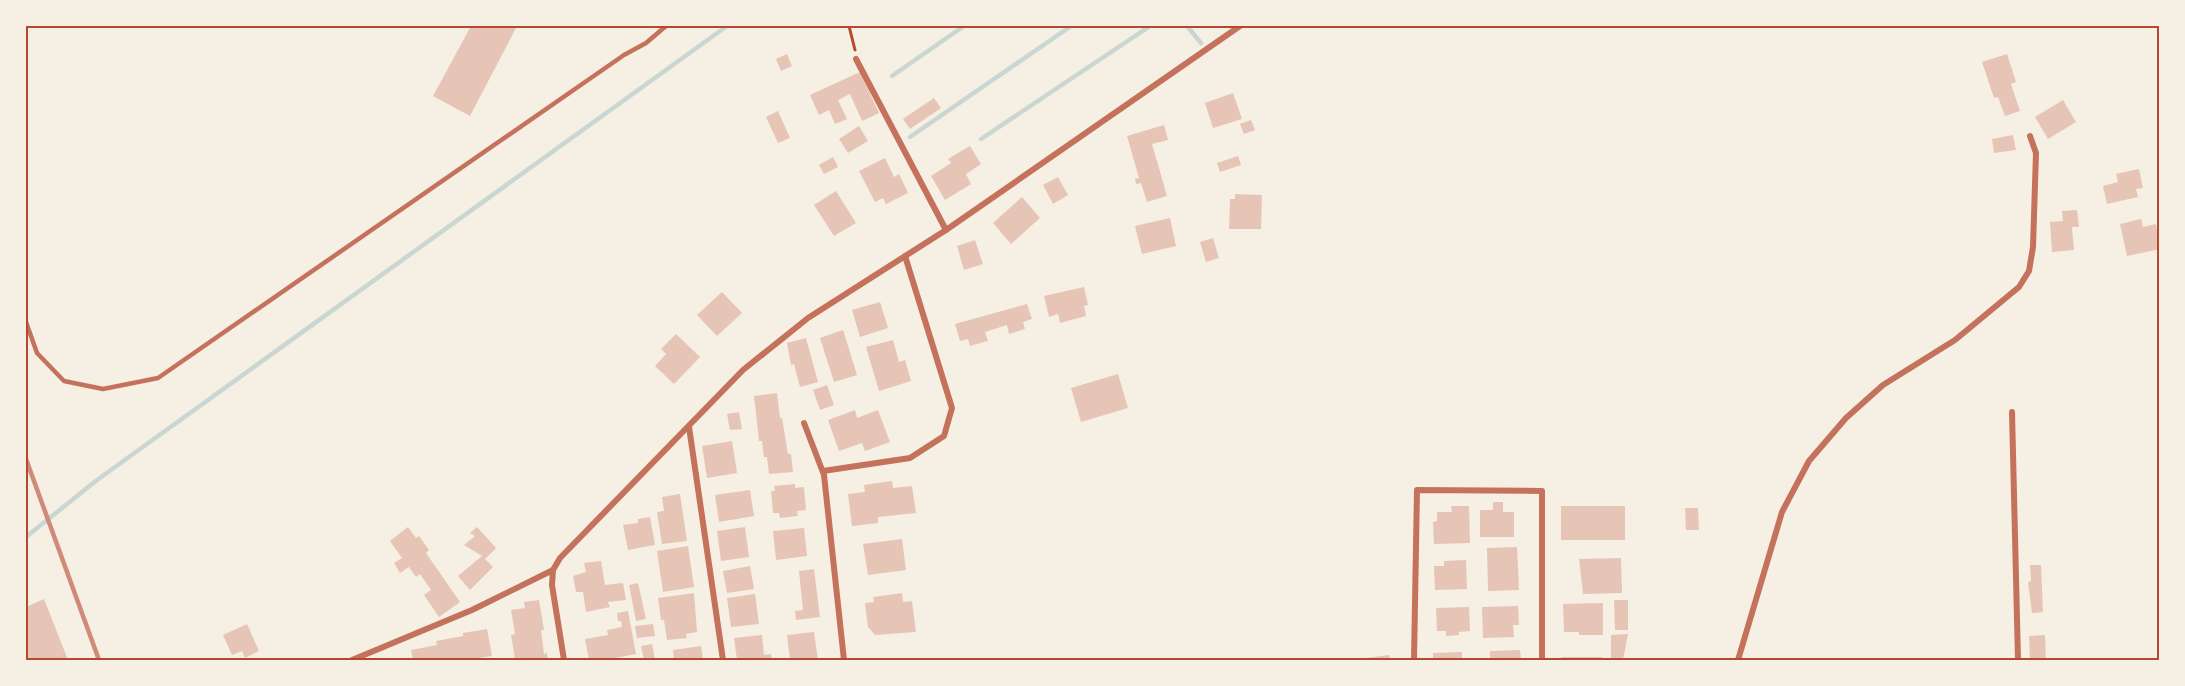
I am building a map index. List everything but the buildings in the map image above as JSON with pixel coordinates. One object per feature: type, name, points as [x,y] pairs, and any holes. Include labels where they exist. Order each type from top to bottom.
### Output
[{"type":"street","points":[[564,660],[552,585],[553,570],[560,558],[743,370],[808,318],[946,230],[1240,26]]},
{"type":"street","points":[[856,59],[946,230]]},
{"type":"street","points":[[1738,660],[1782,512],[1809,462],[1846,418],[1883,385],[1955,340],[2019,287],[2029,270],[2033,247],[2036,153],[2030,136]]},
{"type":"street","points":[[823,471],[910,458],[944,436],[952,408],[905,256]]},
{"type":"street","points":[[2012,412],[2018,660]]},
{"type":"street","points":[[804,423],[823,471],[844,660]]},
{"type":"street","points":[[689,427],[723,660]]},
{"type":"street","points":[[1413,660],[1417,490],[1542,491],[1542,660]]},
{"type":"street","points":[[352,660],[472,610],[553,570]]},
{"type":"lane","points":[[26,322],[37,353],[64,381],[103,389],[159,378],[614,62],[646,43],[666,26]]},
{"type":"path","points":[[849,26],[856,59]]},
{"type":"waterway","points":[[26,537],[97,480],[727,26]]},
{"type":"waterway","points":[[892,76],[964,26]]},
{"type":"waterway","points":[[910,137],[1071,26]]},
{"type":"waterway","points":[[981,139],[1150,26]]},
{"type":"waterway","points":[[1187,26],[1201,43]]},
{"type":"railway","points":[[26,459],[99,660]]}]
